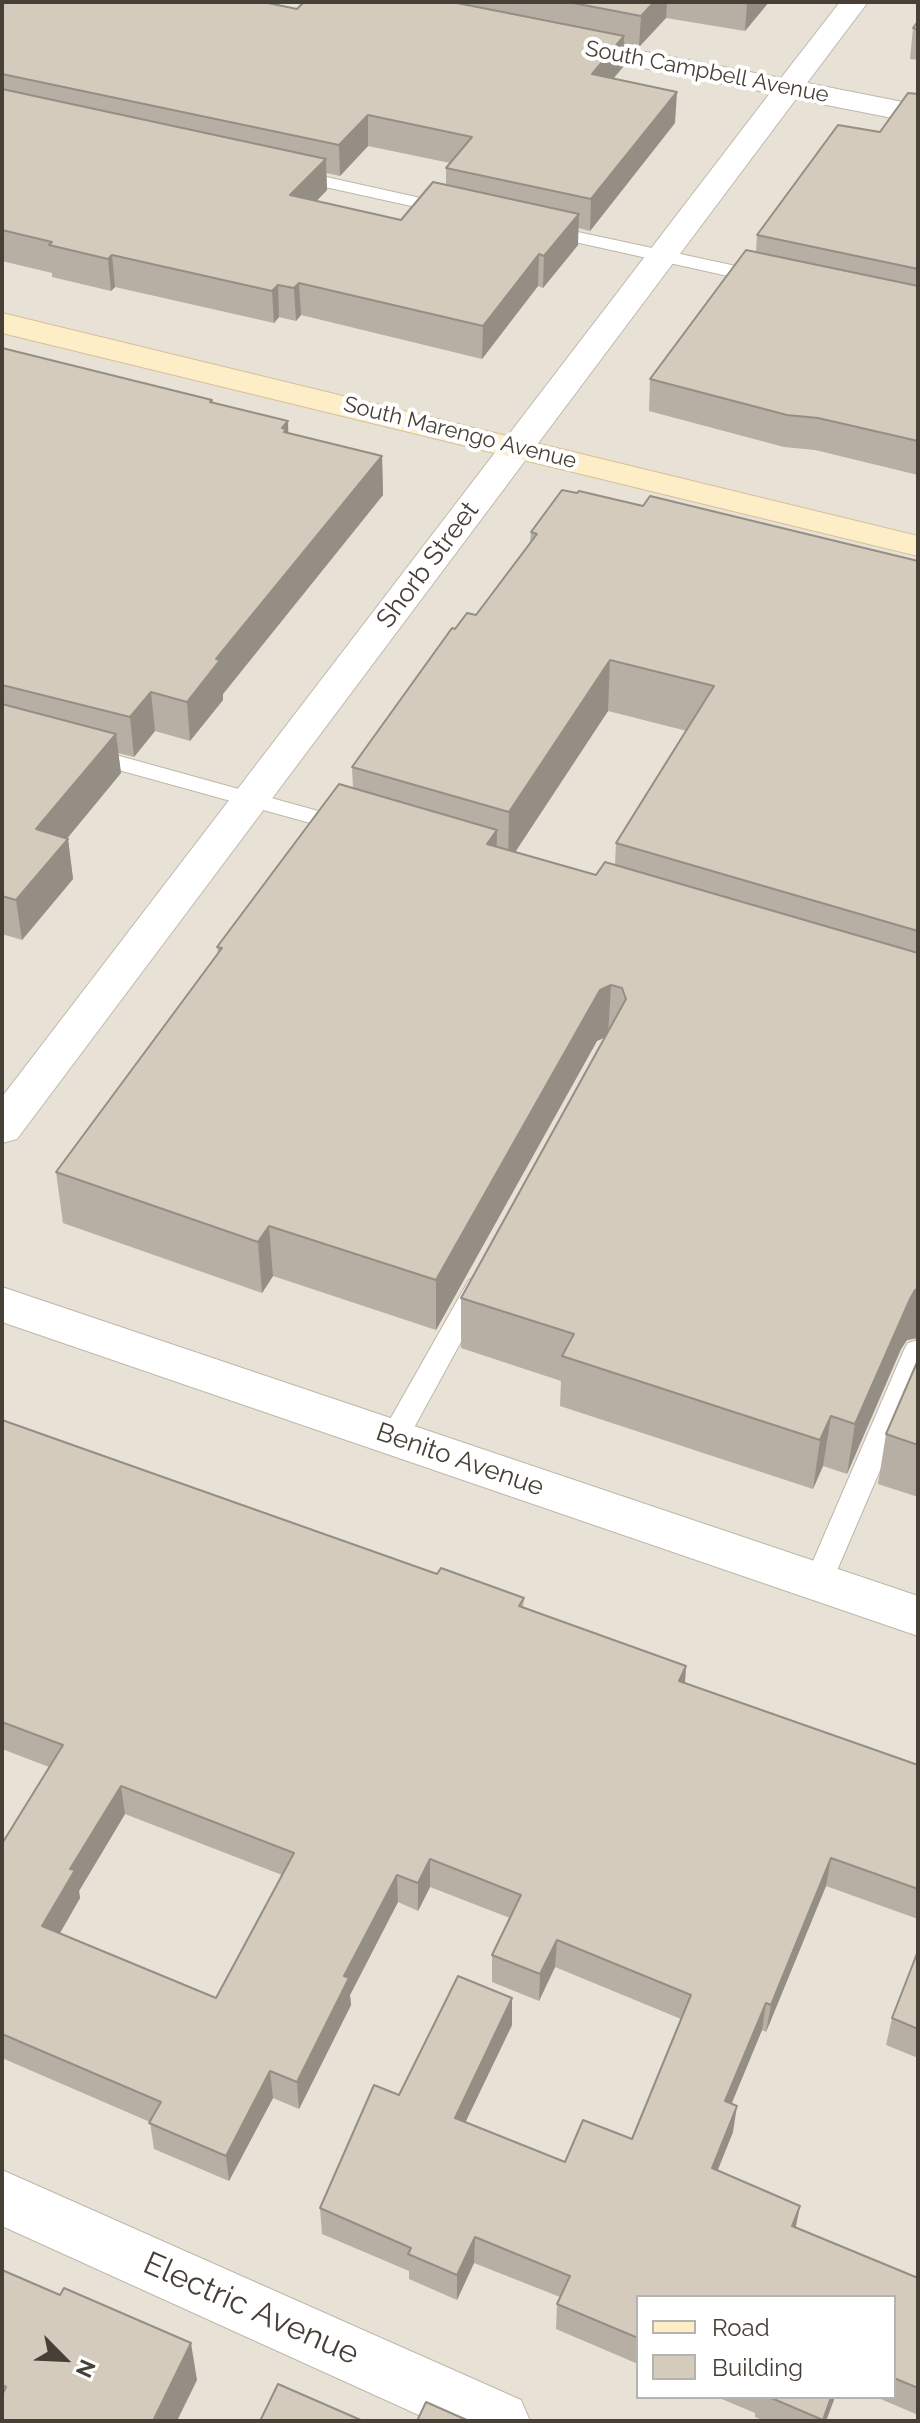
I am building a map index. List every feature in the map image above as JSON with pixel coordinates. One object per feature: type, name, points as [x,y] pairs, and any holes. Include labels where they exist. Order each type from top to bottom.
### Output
[{"type":"street","name":"Shorb Street","points":[[2,1128],[854,2]]},
{"type":"street","name":"South Campbell Avenue","points":[[541,39],[918,114]]},
{"type":"street","name":"South Marengo Avenue","points":[[2,323],[518,446],[918,546]]},
{"type":"street","name":"Benito Avenue","points":[[2,1304],[918,1616]]},
{"type":"street","name":"Electric Avenue","points":[[2,2197],[500,2421]]},
{"type":"lane","points":[[277,171],[476,215]]},
{"type":"lane","points":[[521,225],[787,283]]},
{"type":"lane","points":[[61,747],[374,834]]},
{"type":"lane","points":[[394,1438],[493,1260]]},
{"type":"lane","points":[[818,1582],[918,1350]]},
{"type":"shaded area","points":[[2,2],[918,2],[918,2421],[2,2421]]},
{"type":"building","points":[[2,2],[263,2],[297,9],[304,2],[452,2],[624,36],[592,74],[677,92],[591,199],[446,168],[472,137],[368,115],[339,145],[2,74]]},
{"type":"building","points":[[568,2],[654,2],[641,16]]},
{"type":"building","points":[[2,89],[326,159],[290,195],[401,220],[433,182],[579,214],[544,256],[539,254],[483,326],[299,283],[294,288],[278,285],[272,291],[112,255],[108,259],[2,230]]},
{"type":"building","points":[[908,93],[918,94],[918,269],[757,235],[838,125],[880,132]]},
{"type":"building","points":[[746,250],[918,286],[918,441],[818,418],[787,415],[650,379]]},
{"type":"building","points":[[2,348],[288,421],[282,428],[286,429],[284,432],[382,456],[216,659],[220,660],[187,702],[151,692],[130,717],[2,685]]},
{"type":"building","points":[[562,490],[643,506],[650,496],[918,561],[918,931],[616,843],[714,686],[610,660],[509,812],[352,767],[452,628],[455,629],[467,613],[476,615],[537,534],[531,532]]},
{"type":"building","points":[[2,704],[116,734],[36,829],[68,839],[16,900],[2,896]]},
{"type":"building","points":[[339,784],[497,830],[487,844],[596,875],[605,862],[918,953],[918,1289],[910,1299],[855,1424],[831,1416],[820,1440],[562,1356],[574,1334],[461,1298],[626,999],[622,988],[611,985],[600,990],[436,1280],[269,1226],[258,1242],[56,1172],[222,948],[217,947]]},
{"type":"building","points":[[918,1360],[918,1445],[886,1434]]},
{"type":"building","points":[[2,1420],[437,1574],[441,1568],[524,1598],[519,1606],[686,1666],[679,1681],[918,1765],[918,1889],[831,1858],[771,2005],[766,2003],[725,2101],[737,2106],[712,2168],[800,2206],[792,2226],[918,2278],[918,2388],[896,2379],[896,2295],[636,2295],[636,2337],[557,2304],[570,2276],[475,2237],[457,2275],[408,2254],[411,2248],[320,2208],[374,2085],[399,2095],[458,1976],[512,1998],[455,2118],[565,2162],[583,2120],[632,2139],[691,1995],[557,1940],[540,1974],[492,1955],[521,1895],[430,1859],[418,1883],[397,1875],[344,1976],[349,1978],[297,2082],[270,2071],[226,2156],[149,2123],[161,2102],[2,2034],[2,1841],[63,1745],[2,1722]],"holes":[[[121,1786],[294,1853],[216,1998],[42,1926],[75,1870],[70,1869]]]},
{"type":"building","points":[[918,1951],[918,2029],[892,2018]]},
{"type":"building","points":[[2,2270],[60,2295],[64,2288],[191,2343],[153,2421],[2,2421],[2,2395],[6,2387],[2,2385]]},
{"type":"building","points":[[278,2384],[363,2421],[260,2421]]},
{"type":"building","points":[[774,2399],[830,2399],[823,2420]]},
{"type":"building","points":[[426,2402],[469,2421],[417,2421]]}]
